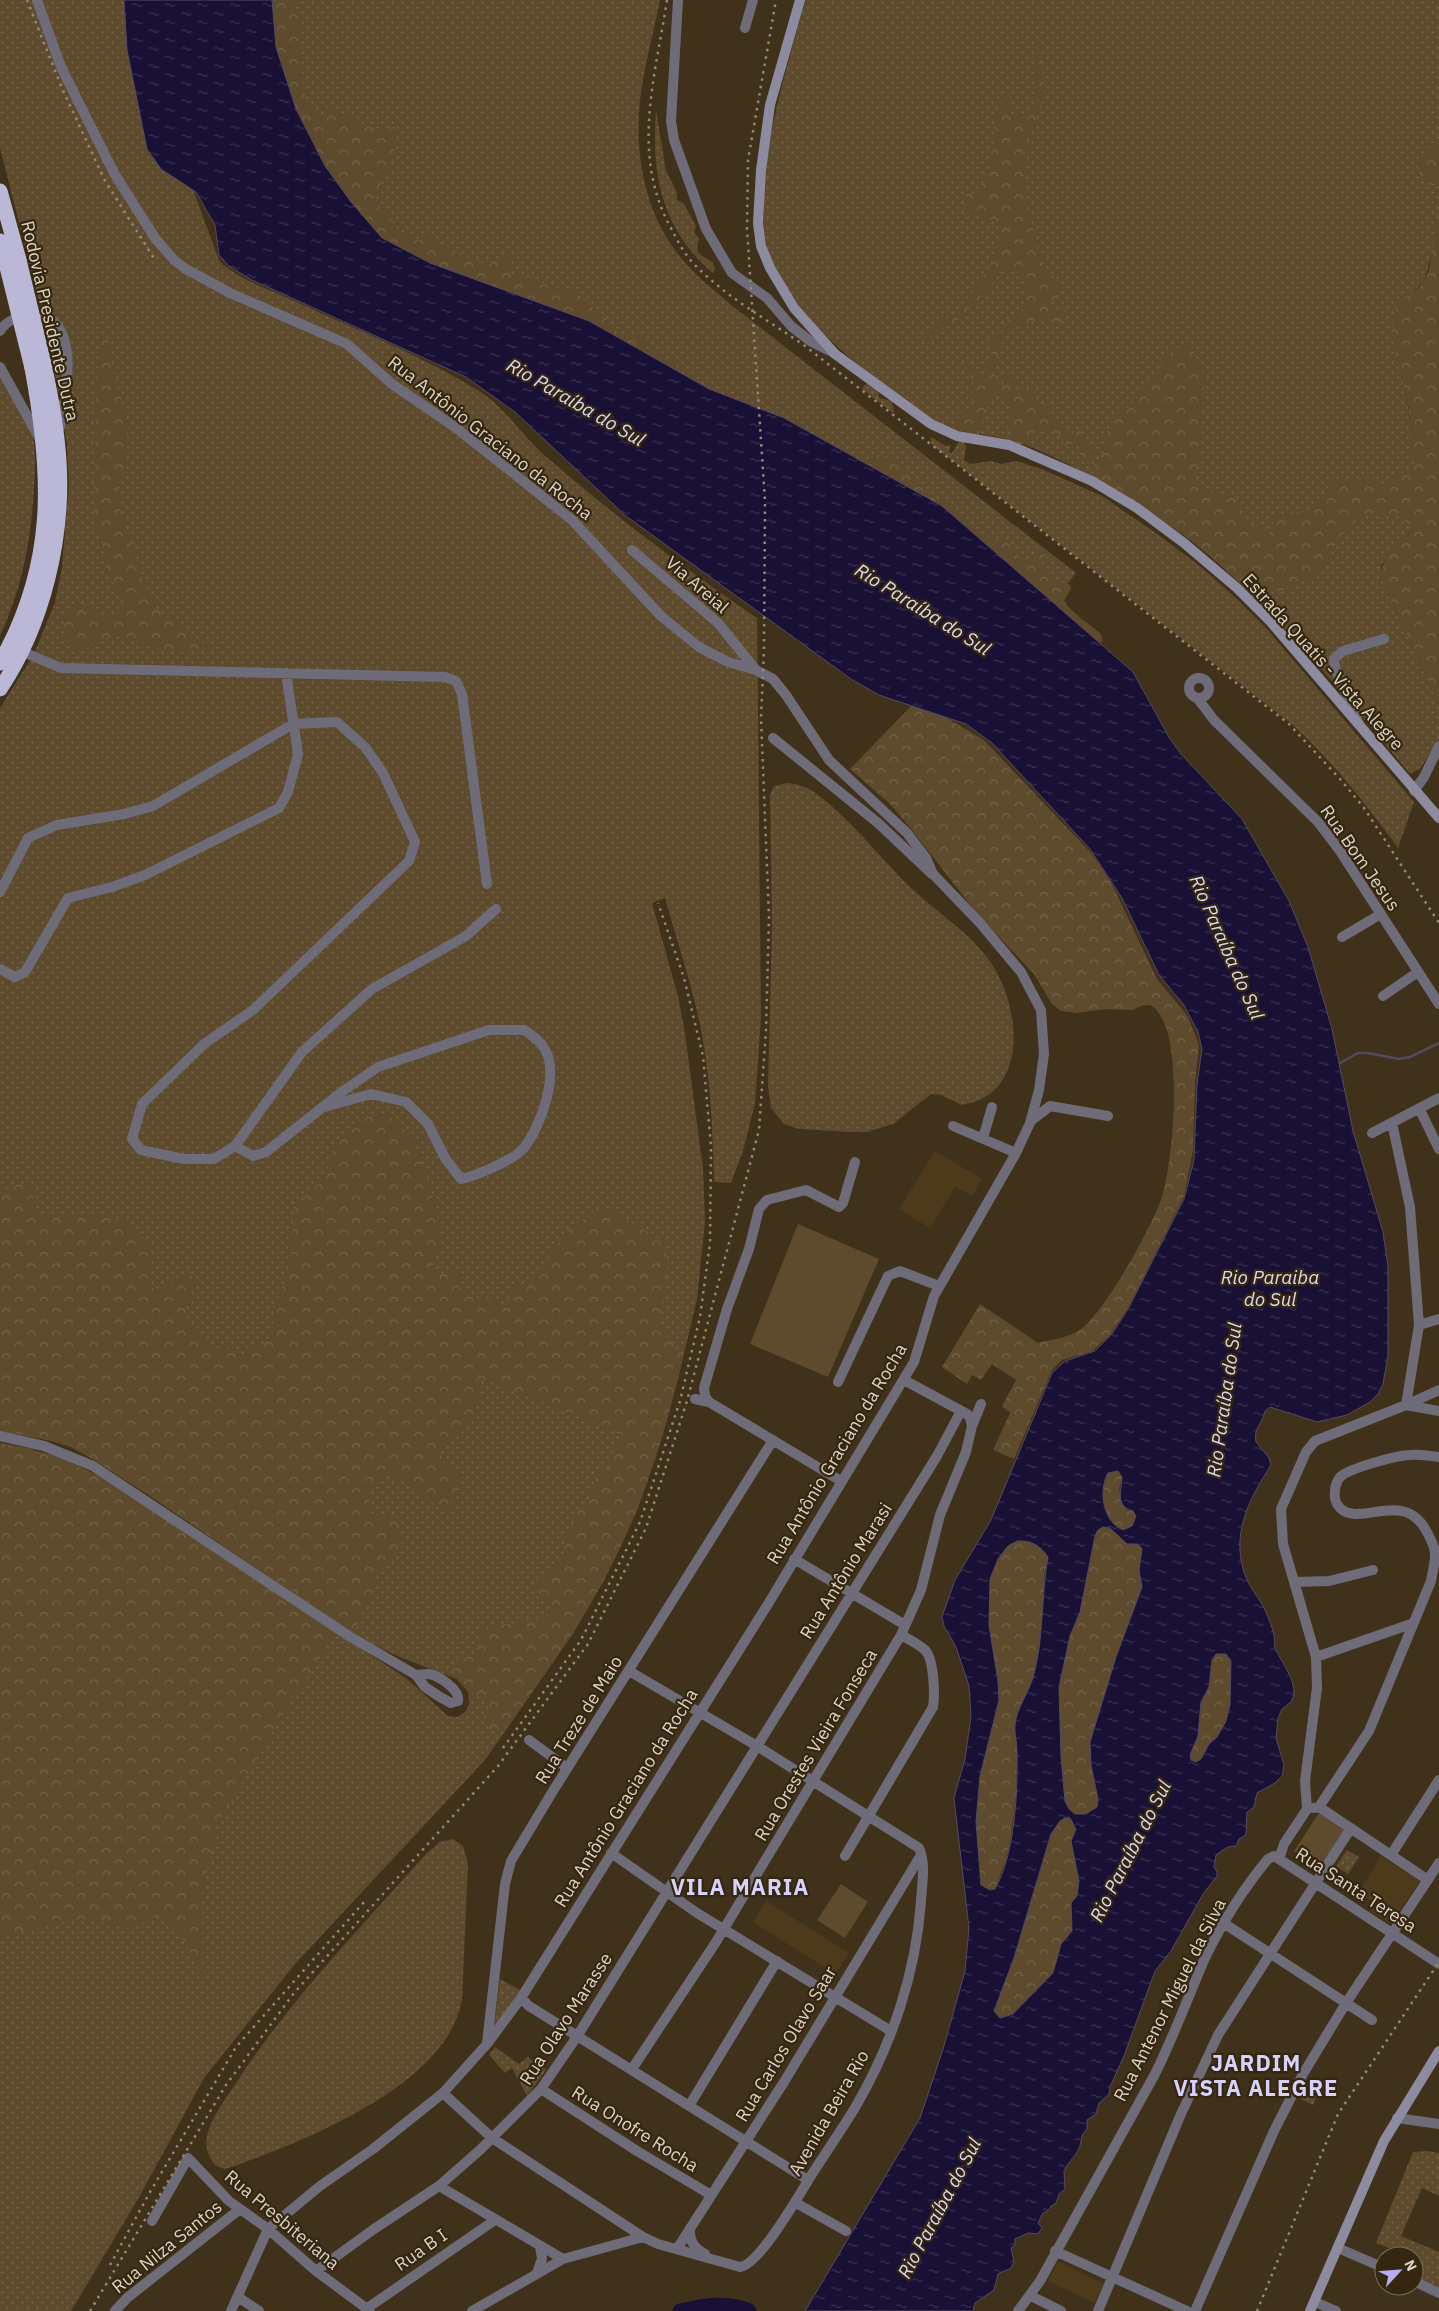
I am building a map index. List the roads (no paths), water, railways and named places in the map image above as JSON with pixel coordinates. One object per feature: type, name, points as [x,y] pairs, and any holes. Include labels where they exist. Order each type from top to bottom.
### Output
[{"type":"highway","name":"Rodovia Presidente Dutra","points":[[0,191],[12,262],[38,366],[58,499],[54,545],[40,602],[21,651],[0,689]]},
{"type":"highway","name":"Rodovia Presidente Dutra","points":[[0,242],[12,262]]},
{"type":"highway","name":"Rodovia Presidente Dutra","points":[[0,662],[10,644],[28,600],[40,561],[51,445]]},
{"type":"street","name":"Rua Antônio Graciano da Rocha","points":[[36,0],[61,66],[114,173],[155,238],[174,260],[186,269],[230,293],[347,344],[392,384],[455,427],[572,520],[661,616],[688,639],[716,657],[756,670],[773,679],[786,694],[829,760],[907,833],[926,858],[933,874],[1008,955],[1021,972],[1037,1001],[1043,1019],[1044,1054],[1039,1090],[1028,1128],[1016,1153],[939,1286],[930,1308],[918,1352],[904,1380],[521,1998],[487,2044],[443,2094],[373,2149],[320,2186],[268,2229],[232,2311]]},
{"type":"street","points":[[678,0],[673,51],[670,121],[674,140],[706,229],[732,273],[767,298],[791,326],[810,341],[835,354]]},
{"type":"street","points":[[744,28],[752,0]]},
{"type":"street","name":"Estrada Quatis - Vista Alegre","points":[[800,0],[770,105],[761,170],[759,230],[761,246],[780,287],[794,308],[835,354],[914,413],[944,431],[1009,445],[1092,481],[1136,508],[1184,543],[1237,588],[1270,621],[1439,818]]},
{"type":"street","points":[[1,325],[20,317],[38,315],[52,322],[64,338],[68,365],[51,445]]},
{"type":"street","points":[[0,367],[17,402],[51,445]]},
{"type":"street","name":"Via Areial","points":[[632,550],[718,623],[756,670]]},
{"type":"street","points":[[1359,724],[1335,669],[1334,659],[1343,651],[1384,640]]},
{"type":"street","points":[[21,651],[61,668],[445,677],[456,681],[462,694],[487,884]]},
{"type":"street","points":[[0,969],[15,977],[25,972],[68,898],[112,887],[145,875],[279,808],[288,792],[298,754],[286,673]]},
{"type":"street","name":"Rua Bom Jesus","points":[[1198,699],[1214,720],[1318,822],[1340,851],[1439,1004]]},
{"type":"street","points":[[0,892],[28,838],[57,825],[124,814],[153,806],[293,724],[337,722],[365,747],[383,773],[415,842],[409,861],[253,1010],[204,1044],[142,1104],[132,1139],[141,1150],[184,1159],[214,1159],[235,1146],[302,1052],[372,989],[466,936],[496,909]]},
{"type":"street","points":[[773,738],[878,823],[933,874]]},
{"type":"street","points":[[1414,791],[1424,777],[1439,746]]},
{"type":"street","points":[[1342,937],[1380,914]]},
{"type":"street","points":[[1383,996],[1418,972]]},
{"type":"street","points":[[235,1146],[253,1156],[266,1152],[321,1108],[378,1067],[489,1030],[524,1030],[543,1045],[550,1068],[545,1111],[522,1150],[478,1175],[461,1179],[445,1158],[428,1124],[406,1102],[370,1094],[321,1108]]},
{"type":"street","points":[[1372,1133],[1439,1098]]},
{"type":"street","points":[[1028,1128],[1034,1117],[1050,1106],[1108,1116]]},
{"type":"street","points":[[983,1138],[992,1107]]},
{"type":"street","points":[[1419,1108],[1439,1149]]},
{"type":"street","points":[[1392,1123],[1410,1207],[1419,1325],[1406,1405]]},
{"type":"street","points":[[953,1126],[1016,1153]]},
{"type":"street","points":[[709,1402],[705,1396],[704,1388],[727,1309],[749,1250],[759,1209],[767,1200],[806,1190],[839,1207],[844,1199],[855,1162]]},
{"type":"street","points":[[838,1382],[888,1276],[900,1272],[939,1286]]},
{"type":"street","points":[[1419,1325],[1439,1318]]},
{"type":"street","points":[[904,1380],[964,1412],[970,1418],[972,1426]]},
{"type":"street","points":[[1428,1880],[1318,1807],[1307,1809],[1305,1794],[1316,1704],[1316,1657],[1282,1537],[1280,1509],[1285,1494],[1309,1448],[1325,1436],[1387,1414],[1439,1390]]},
{"type":"street","points":[[695,1399],[709,1402],[841,1481]]},
{"type":"street","name":"Rua Orestes Vieira Fonseca","points":[[632,2069],[723,1929],[903,1630],[920,1590],[940,1515],[966,1452],[972,1426],[981,1404]]},
{"type":"street","points":[[1406,1405],[1439,1410]]},
{"type":"street","name":"Rua Antônio Marasi","points":[[757,1746],[964,1412]]},
{"type":"street","points":[[0,1436],[53,1449],[93,1466],[349,1636],[416,1675]]},
{"type":"street","name":"Rua Treze de Maio","points":[[487,2044],[507,1875],[518,1849],[773,1440]]},
{"type":"street","points":[[1318,1807],[1369,1731],[1431,1581],[1436,1560],[1436,1551],[1419,1519],[1406,1511],[1344,1511],[1338,1506],[1334,1497],[1335,1488],[1338,1481],[1345,1474],[1394,1458],[1408,1455],[1439,1457]]},
{"type":"street","points":[[794,1559],[903,1630],[930,1657],[934,1690],[933,1707],[845,1856]]},
{"type":"street","points":[[1296,1582],[1329,1581],[1373,1570]]},
{"type":"street","points":[[1316,1657],[1412,1624]]},
{"type":"street","points":[[629,1671],[757,1746],[868,1817],[913,1842],[921,1855]]},
{"type":"street","points":[[530,1740],[567,1768]]},
{"type":"street","name":"Rua Olavo Marasse","points":[[316,2271],[374,2229],[439,2186],[492,2138],[541,2089],[578,2035],[757,1746]]},
{"type":"street","points":[[1391,1855],[1439,1780]]},
{"type":"street","points":[[1305,1794],[1314,1800],[1326,1795]]},
{"type":"street","name":"Rua Antenor Miguel da Silva","points":[[1018,2311],[1031,2296],[1159,2066],[1206,1958],[1243,1891],[1275,1858],[1307,1809]]},
{"type":"street","points":[[1098,2311],[1181,2114],[1214,2043],[1351,1828]]},
{"type":"street","points":[[611,1853],[665,1892],[723,1929],[891,2031]]},
{"type":"street","name":"Rua Carlos Olavo Saar","points":[[677,2249],[784,2082],[834,1996],[921,1855]]},
{"type":"street","name":"Avenida Beira Rio","points":[[729,2264],[740,2267],[751,2262],[796,2203],[808,2180],[867,2086],[891,2031],[914,1958],[923,1874],[921,1855]]},
{"type":"street","name":"Rua Santa Teresa","points":[[1275,1858],[1316,1882],[1439,1964]]},
{"type":"street","points":[[1196,2311],[1284,2109],[1346,2002],[1439,1863]]},
{"type":"street","points":[[1225,1924],[1372,2020]]},
{"type":"street","points":[[690,2106],[778,1961]]},
{"type":"street","points":[[521,1998],[529,2006],[808,2180]]},
{"type":"street","points":[[1336,2311],[1313,2306],[1372,2165],[1397,2118],[1439,2051]]},
{"type":"street","name":"Rua Onofre Rocha","points":[[541,2089],[637,2151],[711,2195]]},
{"type":"street","points":[[443,2094],[492,2138],[643,2237],[729,2264]]},
{"type":"street","points":[[1397,2118],[1439,2124]]},
{"type":"street","name":"Rua Presbiteriana","points":[[152,2220],[188,2158],[229,2201],[268,2229],[316,2271],[368,2310]]},
{"type":"street","points":[[439,2186],[563,2259]]},
{"type":"street","points":[[796,2203],[846,2231]]},
{"type":"street","name":"Rua Nilza Santos","points":[[115,2311],[127,2298],[240,2209]]},
{"type":"street","name":"Rua B I","points":[[368,2310],[495,2220]]},
{"type":"street","points":[[690,2228],[690,2239],[697,2249],[729,2264]]},
{"type":"street","points":[[472,2311],[563,2259],[643,2237]]},
{"type":"street","points":[[537,2273],[542,2259],[540,2246]]},
{"type":"street","points":[[1338,2248],[1374,2264]]},
{"type":"street","points":[[1056,2252],[1187,2311]]},
{"type":"street","points":[[1424,2286],[1439,2292]]},
{"type":"street","points":[[1031,2296],[1061,2311]]},
{"type":"street","points":[[238,2297],[259,2311]]},
{"type":"water","name":"Rio Paraiba do Sul","points":[[124,0],[272,0],[276,47],[296,109],[325,166],[351,202],[382,238],[430,263],[589,321],[709,389],[784,418],[942,506],[1133,672],[1170,739],[1181,754],[1242,819],[1289,901],[1308,947],[1332,1029],[1353,1131],[1383,1232],[1388,1267],[1388,1355],[1383,1384],[1378,1394],[1370,1402],[1347,1415],[1317,1422],[1270,1407],[1265,1411],[1257,1429],[1256,1442],[1269,1458],[1271,1465],[1249,1506],[1241,1534],[1240,1549],[1247,1580],[1265,1610],[1273,1632],[1275,1648],[1293,1683],[1294,1695],[1291,1702],[1282,1709],[1278,1718],[1276,1738],[1284,1765],[1282,1776],[1275,1783],[1257,1793],[1254,1807],[1247,1812],[1246,1835],[1239,1839],[1236,1846],[1228,1847],[1216,1855],[1214,1867],[1217,1876],[1203,1894],[1171,1951],[1155,1971],[1124,2056],[1110,2087],[1109,2094],[1099,2103],[1096,2114],[1087,2120],[1087,2129],[1082,2135],[1080,2146],[1064,2171],[1065,2189],[1059,2194],[1056,2203],[1043,2213],[1038,2223],[1042,2228],[1038,2234],[1028,2233],[1015,2239],[1015,2245],[1011,2248],[1014,2262],[1011,2268],[998,2274],[994,2290],[975,2303],[973,2311],[805,2311],[920,2118],[944,2046],[965,1971],[969,1928],[954,1798],[965,1759],[971,1716],[969,1686],[956,1647],[944,1626],[942,1617],[955,1580],[991,1520],[1052,1373],[1065,1361],[1095,1351],[1112,1334],[1128,1309],[1184,1199],[1194,1160],[1197,1083],[1202,1049],[1198,1032],[1184,1005],[1159,975],[1122,898],[1090,849],[992,743],[966,724],[879,695],[851,679],[626,516],[515,412],[466,377],[252,280],[229,266],[219,255],[215,225],[196,192],[161,169],[147,149],[127,50]],"holes":[[[1118,1471],[1122,1477],[1121,1501],[1136,1516],[1132,1526],[1123,1530],[1111,1520],[1104,1505],[1103,1488],[1108,1473]],[[1103,1527],[1110,1528],[1127,1544],[1138,1544],[1142,1549],[1139,1570],[1142,1587],[1116,1657],[1090,1742],[1091,1765],[1098,1799],[1097,1807],[1086,1814],[1075,1814],[1069,1809],[1065,1801],[1061,1757],[1059,1687],[1070,1636],[1080,1612],[1095,1536],[1098,1530]],[[1017,1541],[1027,1541],[1035,1544],[1048,1557],[1037,1660],[1032,1680],[1018,1711],[1015,1724],[1017,1785],[1011,1841],[1002,1875],[995,1889],[990,1890],[981,1885],[976,1822],[980,1776],[999,1700],[998,1681],[989,1625],[990,1579],[998,1559],[1008,1546]],[[1216,1654],[1226,1654],[1231,1661],[1230,1705],[1226,1721],[1217,1737],[1209,1744],[1201,1759],[1196,1762],[1191,1760],[1190,1755],[1198,1736],[1201,1702],[1209,1687],[1212,1660]],[[1065,1818],[1070,1818],[1076,1829],[1071,1841],[1079,1881],[1077,1896],[1071,1903],[1072,1931],[1061,1944],[1053,1973],[1013,2014],[1000,2018],[994,2011],[1014,1958],[1051,1834],[1060,1821]]]},
{"type":"waterway","points":[[1340,1063],[1358,1053],[1399,1059],[1410,1057],[1439,1043]]},
{"type":"waterway","points":[[680,2311],[723,2305],[749,2311]]},
{"type":"railway","points":[[27,0],[61,86],[104,179],[155,260]]},
{"type":"railway","points":[[667,0],[652,88],[649,146],[652,174],[659,202],[677,239],[691,261],[720,288],[805,346],[1289,724],[1364,808],[1439,923]]},
{"type":"railway","points":[[90,2311],[226,2085],[294,1993],[498,1766],[588,1644],[646,1528],[687,1401],[759,1130],[766,1030],[769,917],[761,718],[764,650],[765,501],[747,229],[748,160],[776,0]]},
{"type":"railway","points":[[503,1748],[581,1640],[640,1522],[680,1401],[700,1317],[710,1243],[711,1147],[703,1056],[684,978],[658,903]]},
{"type":"railway","points":[[110,2265],[150,2192],[236,2047],[364,1902]]},
{"type":"railway","points":[[1257,2311],[1338,2114],[1439,1962]]},
{"type":"district","name":"VILA MARIA","points":[[740,1887]]},
{"type":"district","name":"JARDIM VISTA ALEGRE","points":[[1256,2076]]},
{"type":"water label","name":"Rio Paraíba do Sul","points":[[576,402]]},
{"type":"water label","name":"Rio Paraíba do Sul","points":[[923,609]]},
{"type":"water label","name":"Rio Paraíba do Sul","points":[[1227,947]]},
{"type":"water label","name":"Rio Paraíba do Sul","points":[[1224,1400]]},
{"type":"water label","name":"Rio Paraíba do Sul","points":[[1130,1851]]},
{"type":"water label","name":"Rio Paraíba do Sul","points":[[939,2208]]}]
